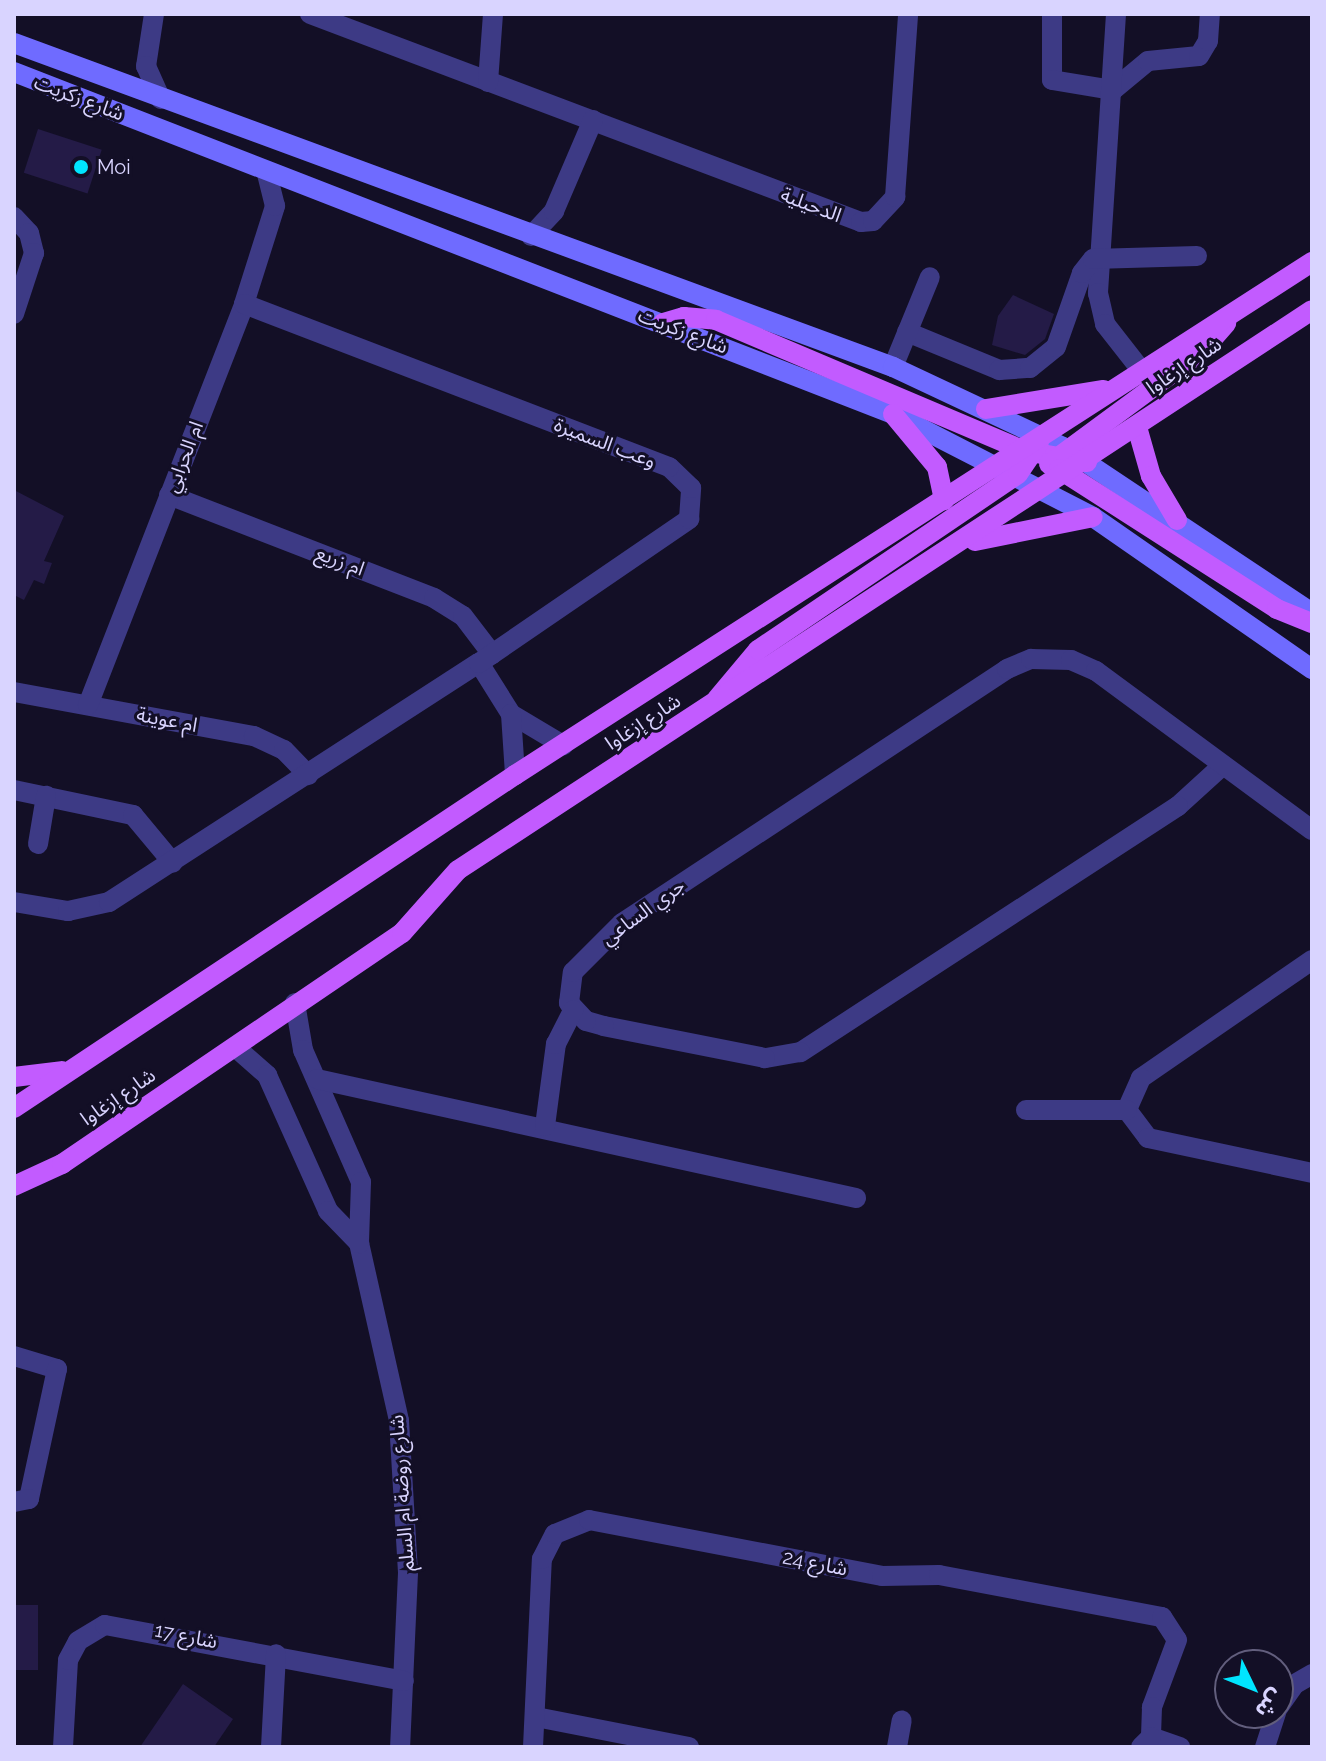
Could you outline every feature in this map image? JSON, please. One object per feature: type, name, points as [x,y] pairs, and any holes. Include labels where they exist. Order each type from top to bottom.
[{"type":"main road","name":"شارع زكريت","points":[[14,43],[122,88],[161,99],[893,367],[986,409],[1039,455],[1046,490],[1093,517],[1312,669]]},
{"type":"main road","name":"شارع زكريت","points":[[14,72],[893,414],[996,464],[1039,455],[1087,462],[1312,613]]},
{"type":"main road","name":"شارع إزغاوا","points":[[1039,455],[1111,389],[1312,262]]},
{"type":"main road","name":"شارع إزغاوا","points":[[14,1186],[62,1164],[414,924],[446,879],[1046,490],[1312,310]]},
{"type":"main road","points":[[713,705],[758,650],[1039,455],[1202,351],[1233,313]]},
{"type":"main road","points":[[663,323],[684,317],[716,320],[1039,455],[1277,609],[1312,623]]},
{"type":"main road","points":[[986,409],[1111,389]]},
{"type":"main road","points":[[893,414],[937,467],[944,500]]},
{"type":"main road","points":[[1137,427],[1151,476],[1177,520]]},
{"type":"main road","name":"شارع إزغاوا","points":[[14,1108],[515,775],[996,464]]},
{"type":"main road","points":[[963,543],[1093,517]]},
{"type":"main road","points":[[14,1077],[73,1067]]},
{"type":"street","points":[[154,14],[146,66],[161,99]]},
{"type":"street","name":"الدحيلية","points":[[310,14],[845,218],[873,221],[895,197],[908,14]]},
{"type":"street","points":[[488,82],[493,14]]},
{"type":"street","points":[[1052,14],[1052,80],[1113,90],[1148,61],[1199,56],[1208,41],[1210,14]]},
{"type":"street","points":[[1116,14],[1101,314],[1141,370]]},
{"type":"street","points":[[122,88],[146,66]]},
{"type":"street","points":[[531,236],[554,211],[593,120]]},
{"type":"street","points":[[266,171],[275,206],[306,186]]},
{"type":"street","name":"ام الحرابي","points":[[88,705],[244,304],[275,206]]},
{"type":"street","points":[[554,211],[554,244]]},
{"type":"street","points":[[14,217],[29,233],[34,253],[14,314]]},
{"type":"street","points":[[907,332],[999,370],[1030,368],[1056,347],[1082,273],[1104,254],[1197,256]]},
{"type":"street","points":[[893,367],[930,277]]},
{"type":"street","name":"وعب السميرة","points":[[14,902],[68,911],[96,907],[173,863],[683,527],[693,498],[686,479],[669,467],[244,304]]},
{"type":"street","name":"ام زريع","points":[[169,495],[434,598],[469,622],[485,659]]},
{"type":"street","name":"جري الساعي","points":[[573,1010],[567,995],[573,972],[622,923],[1019,663],[1058,658],[1084,665],[1312,830]]},
{"type":"street","points":[[485,659],[511,714],[515,775]]},
{"type":"street","name":"ام عوينة","points":[[14,692],[266,740],[308,775]]},
{"type":"street","points":[[511,714],[563,745]]},
{"type":"street","points":[[545,1126],[556,1044],[573,1010],[593,1024],[754,1056],[800,1052],[1178,806],[1223,765]]},
{"type":"street","points":[[14,790],[133,815],[173,863]]},
{"type":"street","points":[[38,844],[46,796]]},
{"type":"street","points":[[1127,1110],[1141,1078],[1312,960]]},
{"type":"street","name":"شارع روضة ام السلم","points":[[295,1003],[303,1050],[361,1182],[359,1243],[382,1329],[404,1471],[404,1681],[400,1747]]},
{"type":"street","name":"شارع روضة ام السلم","points":[[235,1047],[267,1075],[328,1211],[359,1243]]},
{"type":"street","points":[[317,1079],[545,1126],[856,1198]]},
{"type":"street","points":[[1026,1110],[1127,1110]]},
{"type":"street","points":[[1127,1110],[1148,1138],[1312,1173]]},
{"type":"street","points":[[14,1356],[57,1369],[29,1499],[14,1502]]},
{"type":"street","name":"شارع 24","points":[[533,1747],[542,1559],[555,1534],[589,1520],[882,1576],[939,1575],[1162,1617],[1177,1640],[1152,1707],[1146,1742],[1180,1747]]},
{"type":"street","name":"شارع 17","points":[[63,1747],[68,1660],[95,1628],[126,1625],[404,1681]]},
{"type":"street","points":[[271,1747],[276,1654]]},
{"type":"street","points":[[1294,1693],[1312,1674]]},
{"type":"street","points":[[536,1717],[689,1747]]},
{"type":"street","points":[[897,1747],[902,1720]]},
{"type":"building","points":[[38,129],[102,150],[88,193],[24,173]]},
{"type":"building","points":[[1013,295],[1054,314],[1045,339],[1025,355],[992,345],[998,316]]},
{"type":"building","points":[[14,490],[64,516],[44,561],[52,563],[44,584],[34,580],[24,600],[14,595]]},
{"type":"building","points":[[14,1605],[38,1605],[38,1670],[14,1670]]},
{"type":"building","points":[[183,1684],[233,1719],[214,1747],[140,1747]]},
{"type":"place","name":"Moi","points":[[81,167]]}]
